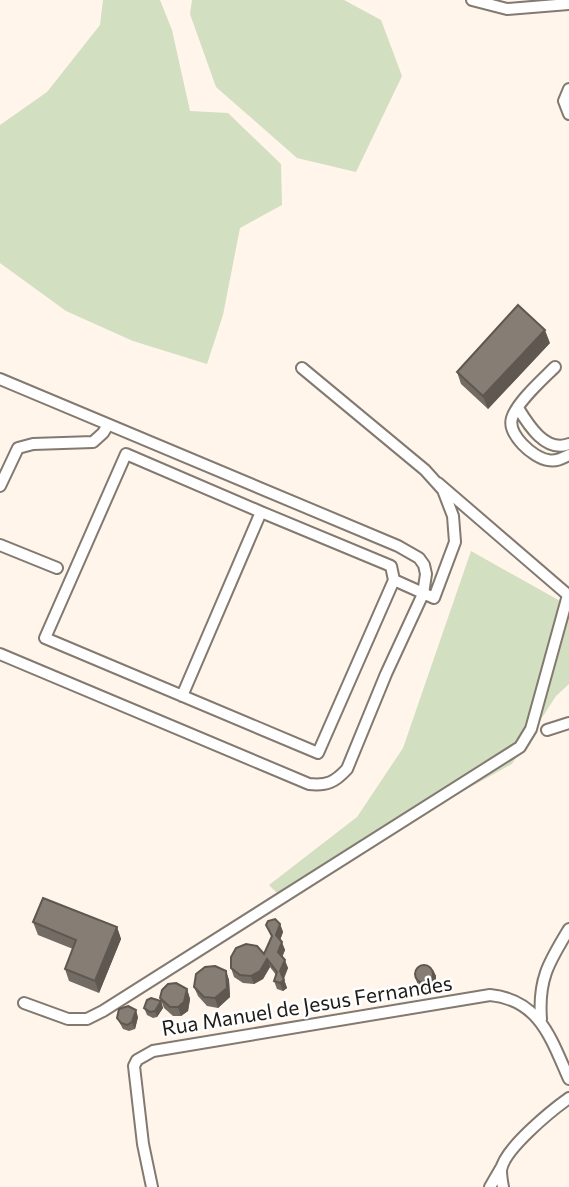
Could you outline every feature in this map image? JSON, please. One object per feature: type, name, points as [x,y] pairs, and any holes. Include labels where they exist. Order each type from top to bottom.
[{"type":"street","points":[[472,0],[507,9],[569,5]]},
{"type":"street","points":[[569,89],[564,101],[569,114]]},
{"type":"street","points":[[555,366],[518,408],[511,420],[512,432],[546,460],[556,460],[569,455]]},
{"type":"street","points":[[24,1003],[68,1019],[87,1019],[103,1011],[520,747],[531,729],[568,595],[302,368]]},
{"type":"street","points":[[0,379],[398,546],[419,558],[426,573],[424,594],[386,674],[347,769],[338,779],[320,786],[309,785],[0,653]]},
{"type":"street","points":[[518,408],[534,431],[550,445],[562,447],[569,444]]},
{"type":"street","points":[[0,486],[18,448],[33,444],[93,442],[108,425]]},
{"type":"street","points":[[126,454],[391,566],[394,580],[318,753],[45,638],[126,454]]},
{"type":"street","points":[[394,580],[434,598],[455,542],[453,516],[438,483]]},
{"type":"street","points":[[182,696],[261,512]]},
{"type":"street","points":[[0,545],[57,568]]},
{"type":"street","points":[[547,730],[569,723]]},
{"type":"street","points":[[541,1019],[540,1000],[545,971],[569,929]]},
{"type":"street","name":"Rua Manuel de Jesus Fernandes","points":[[152,1187],[143,1144],[134,1066],[137,1060],[153,1051],[490,995],[513,999],[541,1019],[569,1077]]},
{"type":"street","points":[[490,1187],[519,1142],[551,1111],[569,1098]]},
{"type":"street","points":[[501,1168],[503,1187]]},
{"type":"green space","points":[[103,0],[160,0],[172,30],[190,111],[228,113],[281,164],[282,205],[240,228],[223,315],[207,364],[133,341],[66,311],[0,263],[0,125],[47,92],[100,25]]},
{"type":"green space","points":[[192,0],[344,0],[381,20],[402,76],[356,172],[297,158],[216,87],[190,14]]},
{"type":"green space","points":[[471,551],[569,606],[569,684],[556,696],[512,764],[278,894],[269,885],[357,817],[403,748]]},
{"type":"building","points":[[518,305],[545,330],[483,396],[457,372]]},
{"type":"building","points":[[43,898],[117,927],[95,981],[65,969],[76,940],[33,922]]},
{"type":"building","points":[[275,919],[280,924],[276,935],[282,942],[278,952],[285,960],[280,971],[284,980],[280,983],[274,981],[277,972],[267,959],[260,971],[251,976],[240,975],[231,968],[231,957],[236,948],[246,944],[257,946],[264,954],[272,936],[266,925],[268,921]]},
{"type":"building","points":[[420,965],[428,965],[433,974],[431,981],[420,983],[415,978],[415,970]]},
{"type":"building","points":[[215,966],[226,971],[227,988],[215,998],[204,997],[194,987],[196,974],[205,967]]},
{"type":"building","points":[[176,983],[187,989],[184,1002],[178,1007],[170,1007],[160,998],[162,990],[168,984]]},
{"type":"building","points":[[151,998],[161,1001],[155,1011],[150,1012],[144,1008],[147,1000]]},
{"type":"building","points":[[128,1006],[136,1010],[132,1022],[127,1025],[117,1018],[119,1009]]}]
